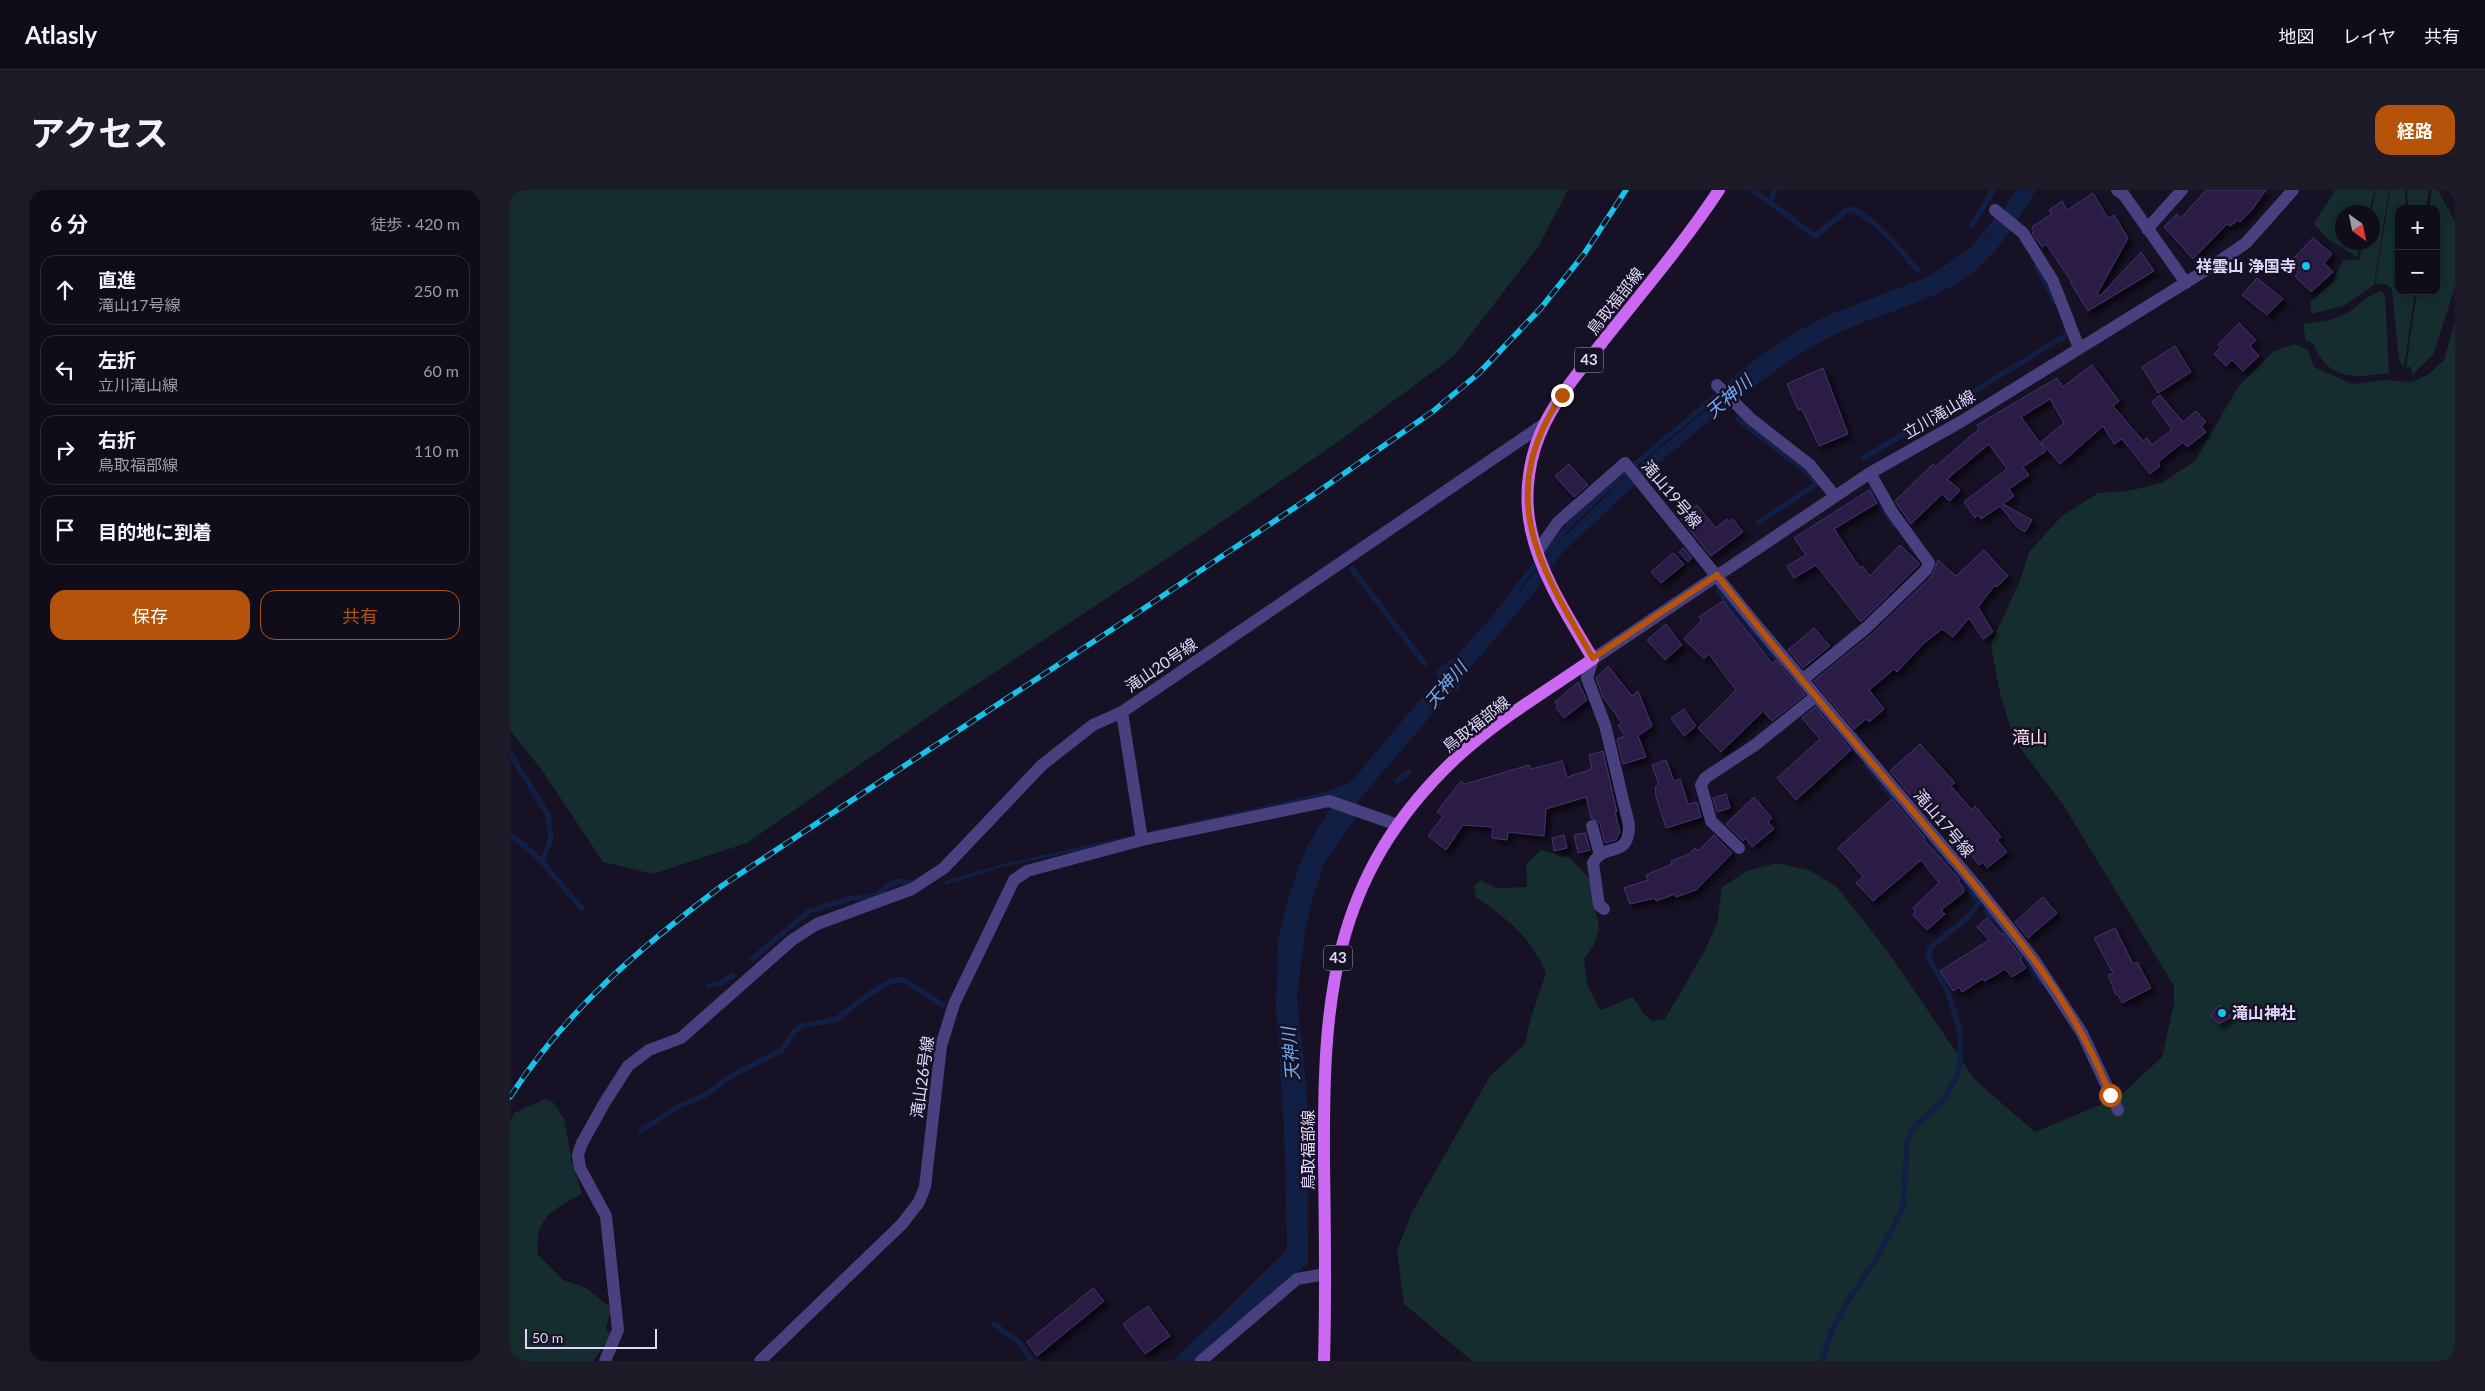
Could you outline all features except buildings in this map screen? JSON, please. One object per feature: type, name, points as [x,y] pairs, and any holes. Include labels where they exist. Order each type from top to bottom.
[{"type":"main road","name":"鳥取福部線","points":[[1324,1361],[1324,1066],[1335,972],[1341,944],[1371,869],[1398,825],[1437,777],[1476,741],[1593,658],[1550,584],[1538,554],[1528,512],[1528,478],[1532,458],[1544,424],[1567,388],[1686,237],[1719,190]]},
{"type":"street","points":[[2117,190],[2124,195],[2186,283]]},
{"type":"street","points":[[2147,229],[2182,190]]},
{"type":"street","name":"立川滝山線","points":[[1593,658],[1870,473],[1962,421],[2186,283],[2246,243],[2293,190]]},
{"type":"street","points":[[1997,212],[2024,233],[2053,281],[2079,348]]},
{"type":"street","points":[[1718,385],[1751,419],[1810,465],[1835,496]]},
{"type":"street","name":"滝山20号線","points":[[1142,840],[1122,712],[1544,424]]},
{"type":"street","name":"滝山19号線","points":[[1538,554],[1558,522],[1624,462],[1717,575]]},
{"type":"street","points":[[1802,680],[1866,628],[1926,570],[1929,563],[1892,512],[1870,473]]},
{"type":"street","name":"滝山17号線","points":[[1717,575],[1802,680],[1971,880],[2035,961],[2082,1033],[2118,1110]]},
{"type":"street","points":[[1593,658],[1588,678],[1604,725],[1630,825],[1629,838],[1624,845],[1600,855],[1594,863],[1593,870],[1599,905],[1604,909]]},
{"type":"street","points":[[1739,848],[1711,821],[1702,785],[1705,778],[1755,745],[1816,696]]},
{"type":"street","points":[[605,1361],[618,1330],[606,1216],[580,1168],[578,1155],[587,1135],[628,1066],[649,1050],[681,1038],[792,940],[817,924],[912,889],[944,868],[1042,765],[1093,725],[1122,712]]},
{"type":"street","points":[[1142,840],[1333,802],[1398,825]]},
{"type":"street","points":[[1592,826],[1600,855]]},
{"type":"street","name":"滝山26号線","points":[[760,1361],[902,1224],[919,1202],[925,1187],[941,1046],[954,1004],[1014,880],[1027,871],[1142,840]]},
{"type":"street","points":[[1201,1361],[1297,1279],[1325,1274]]},
{"type":"green space","points":[[510,190],[1568,190],[1538,247],[1454,356],[1342,439],[1198,538],[947,704],[747,843],[653,874],[603,862],[544,773],[510,730]]},
{"type":"green space","points":[[2335,190],[2375,190],[2371,205],[2335,205],[2335,243],[2328,239],[2314,224]]},
{"type":"green space","points":[[2376,190],[2389,190],[2380,247],[2380,205],[2373,205]]},
{"type":"green space","points":[[2390,190],[2405,190],[2406,205],[2395,205],[2395,276],[2393,284],[2395,278],[2395,295],[2414,295],[2404,367],[2399,361],[2392,289],[2386,284],[2375,284]]},
{"type":"green space","points":[[2407,190],[2429,190],[2427,205],[2408,205]]},
{"type":"green space","points":[[2432,190],[2438,190],[2455,222],[2455,287],[2433,355],[2412,375],[2411,367],[2406,367],[2416,295],[2440,295],[2440,205],[2430,205]]},
{"type":"green space","points":[[2346,250],[2359,250],[2357,257]]},
{"type":"green space","points":[[2361,250],[2380,250],[2374,285],[2343,306],[2311,314],[2310,302],[2333,282],[2343,260],[2359,260]]},
{"type":"green space","points":[[2382,291],[2385,295],[2389,373],[2354,376],[2334,371],[2319,355],[2313,343],[2306,341],[2303,324],[2325,321],[2340,316],[2372,295]]},
{"type":"green space","points":[[2455,321],[2455,1361],[1472,1361],[1404,1304],[1397,1251],[1412,1212],[1490,1076],[1525,1044],[1530,1021],[1546,973],[1533,948],[1525,938],[1508,921],[1476,897],[1474,886],[1481,880],[1496,888],[1527,887],[1526,864],[1541,850],[1570,858],[1589,878],[1599,928],[1594,945],[1584,959],[1587,984],[1600,1010],[1633,997],[1643,1013],[1652,1021],[1665,1019],[1703,954],[1717,924],[1722,887],[1747,871],[1777,863],[1809,870],[1837,887],[1888,952],[1975,1080],[2035,1132],[2119,1097],[2162,1057],[2174,1004],[2174,986],[2062,803],[2014,740],[1999,689],[1991,644],[2020,581],[2029,552],[2062,516],[2098,493],[2128,491],[2162,483],[2195,461],[2238,387],[2274,351],[2294,344],[2308,350],[2314,367],[2352,384],[2384,380],[2412,382],[2429,374],[2444,360]]},
{"type":"green space","points":[[545,1099],[554,1103],[564,1119],[572,1162],[582,1194],[554,1210],[548,1216],[539,1232],[538,1255],[563,1280],[585,1287],[611,1308],[606,1329],[610,1333],[609,1340],[593,1361],[510,1361],[510,1121],[514,1113]]},
{"type":"water","name":"天神川","points":[[2016,190],[2036,190],[2019,218],[1999,245],[1988,258],[1963,280],[1917,302],[1835,335],[1803,352],[1728,405],[1652,469],[1562,553],[1533,594],[1463,676],[1458,692],[1453,690],[1358,801],[1355,819],[1326,860],[1314,892],[1305,933],[1297,998],[1307,1093],[1308,1263],[1195,1361],[1173,1361],[1285,1252],[1287,1243],[1284,1127],[1276,1007],[1278,942],[1289,894],[1307,847],[1337,797],[1326,796],[1003,867],[945,885],[945,881],[1002,864],[1322,793],[1351,782],[1439,677],[1435,672],[1459,653],[1463,656],[1496,620],[1560,541],[1626,476],[1720,399],[1756,365],[1792,340],[1823,323],[1930,281],[1947,271],[1988,237]]},
{"type":"waterway","points":[[1753,190],[1815,236],[1848,209],[1857,212],[1886,234],[1918,270]]},
{"type":"waterway","points":[[1770,203],[1775,190]]},
{"type":"waterway","points":[[1972,225],[1993,190]]},
{"type":"waterway","name":"天神川","points":[[1457,659],[1496,616],[1527,575],[1571,523],[1620,477],[1751,366],[1794,336],[1833,316],[1930,279],[1972,250],[1998,219]]},
{"type":"waterway","points":[[2036,265],[2055,302]]},
{"type":"waterway","points":[[1864,458],[2068,334],[2066,329]]},
{"type":"waterway","points":[[1738,419],[1807,472],[1817,484],[1759,522]]},
{"type":"waterway","points":[[1871,489],[1894,525]]},
{"type":"waterway","points":[[1352,569],[1425,664]]},
{"type":"waterway","points":[[1718,590],[1769,654],[1771,653],[1855,752]]},
{"type":"waterway","points":[[510,753],[548,815],[551,839],[542,861]]},
{"type":"waterway","points":[[1822,1361],[1832,1330],[1846,1304],[1880,1253],[1903,1208],[1907,1143],[1911,1130],[1944,1099],[1956,1079],[1960,1061],[1960,1030],[1947,990],[1928,956],[1930,948],[1968,917],[1979,902],[1866,765]]},
{"type":"waterway","points":[[1397,781],[1409,772]]},
{"type":"waterway","points":[[510,835],[532,852],[582,908]]},
{"type":"waterway","points":[[752,959],[809,911],[852,898],[866,898],[878,894],[887,886],[900,881],[912,883]]},
{"type":"waterway","points":[[1986,911],[2042,982]]},
{"type":"waterway","points":[[709,986],[721,983],[733,975]]},
{"type":"waterway","points":[[641,1130],[681,1105],[706,1095],[727,1078],[782,1050],[795,1031],[802,1026],[837,1019],[869,994],[892,981],[904,980],[943,1005]]},
{"type":"waterway","points":[[994,1324],[1020,1343],[1032,1361]]},
{"type":"railway","points":[[510,1097],[556,1035],[607,981],[663,932],[723,885],[1140,611],[1309,498],[1432,412],[1478,374],[1541,308],[1584,254],[1626,190]]},
{"type":"place","name":"祥雲山 浄国寺","points":[[2306,266]]},
{"type":"place","name":"滝山神社","points":[[2222,1013]]},
{"type":"district","name":"滝山","points":[[2030,738]]},
{"type":"route","points":[[1562,395],[1544,424],[1532,458],[1528,478],[1528,512],[1534,543],[1550,584],[1593,658],[1717,575],[1787,662],[1977,887],[2035,961],[2082,1033],[2110,1095]]}]
